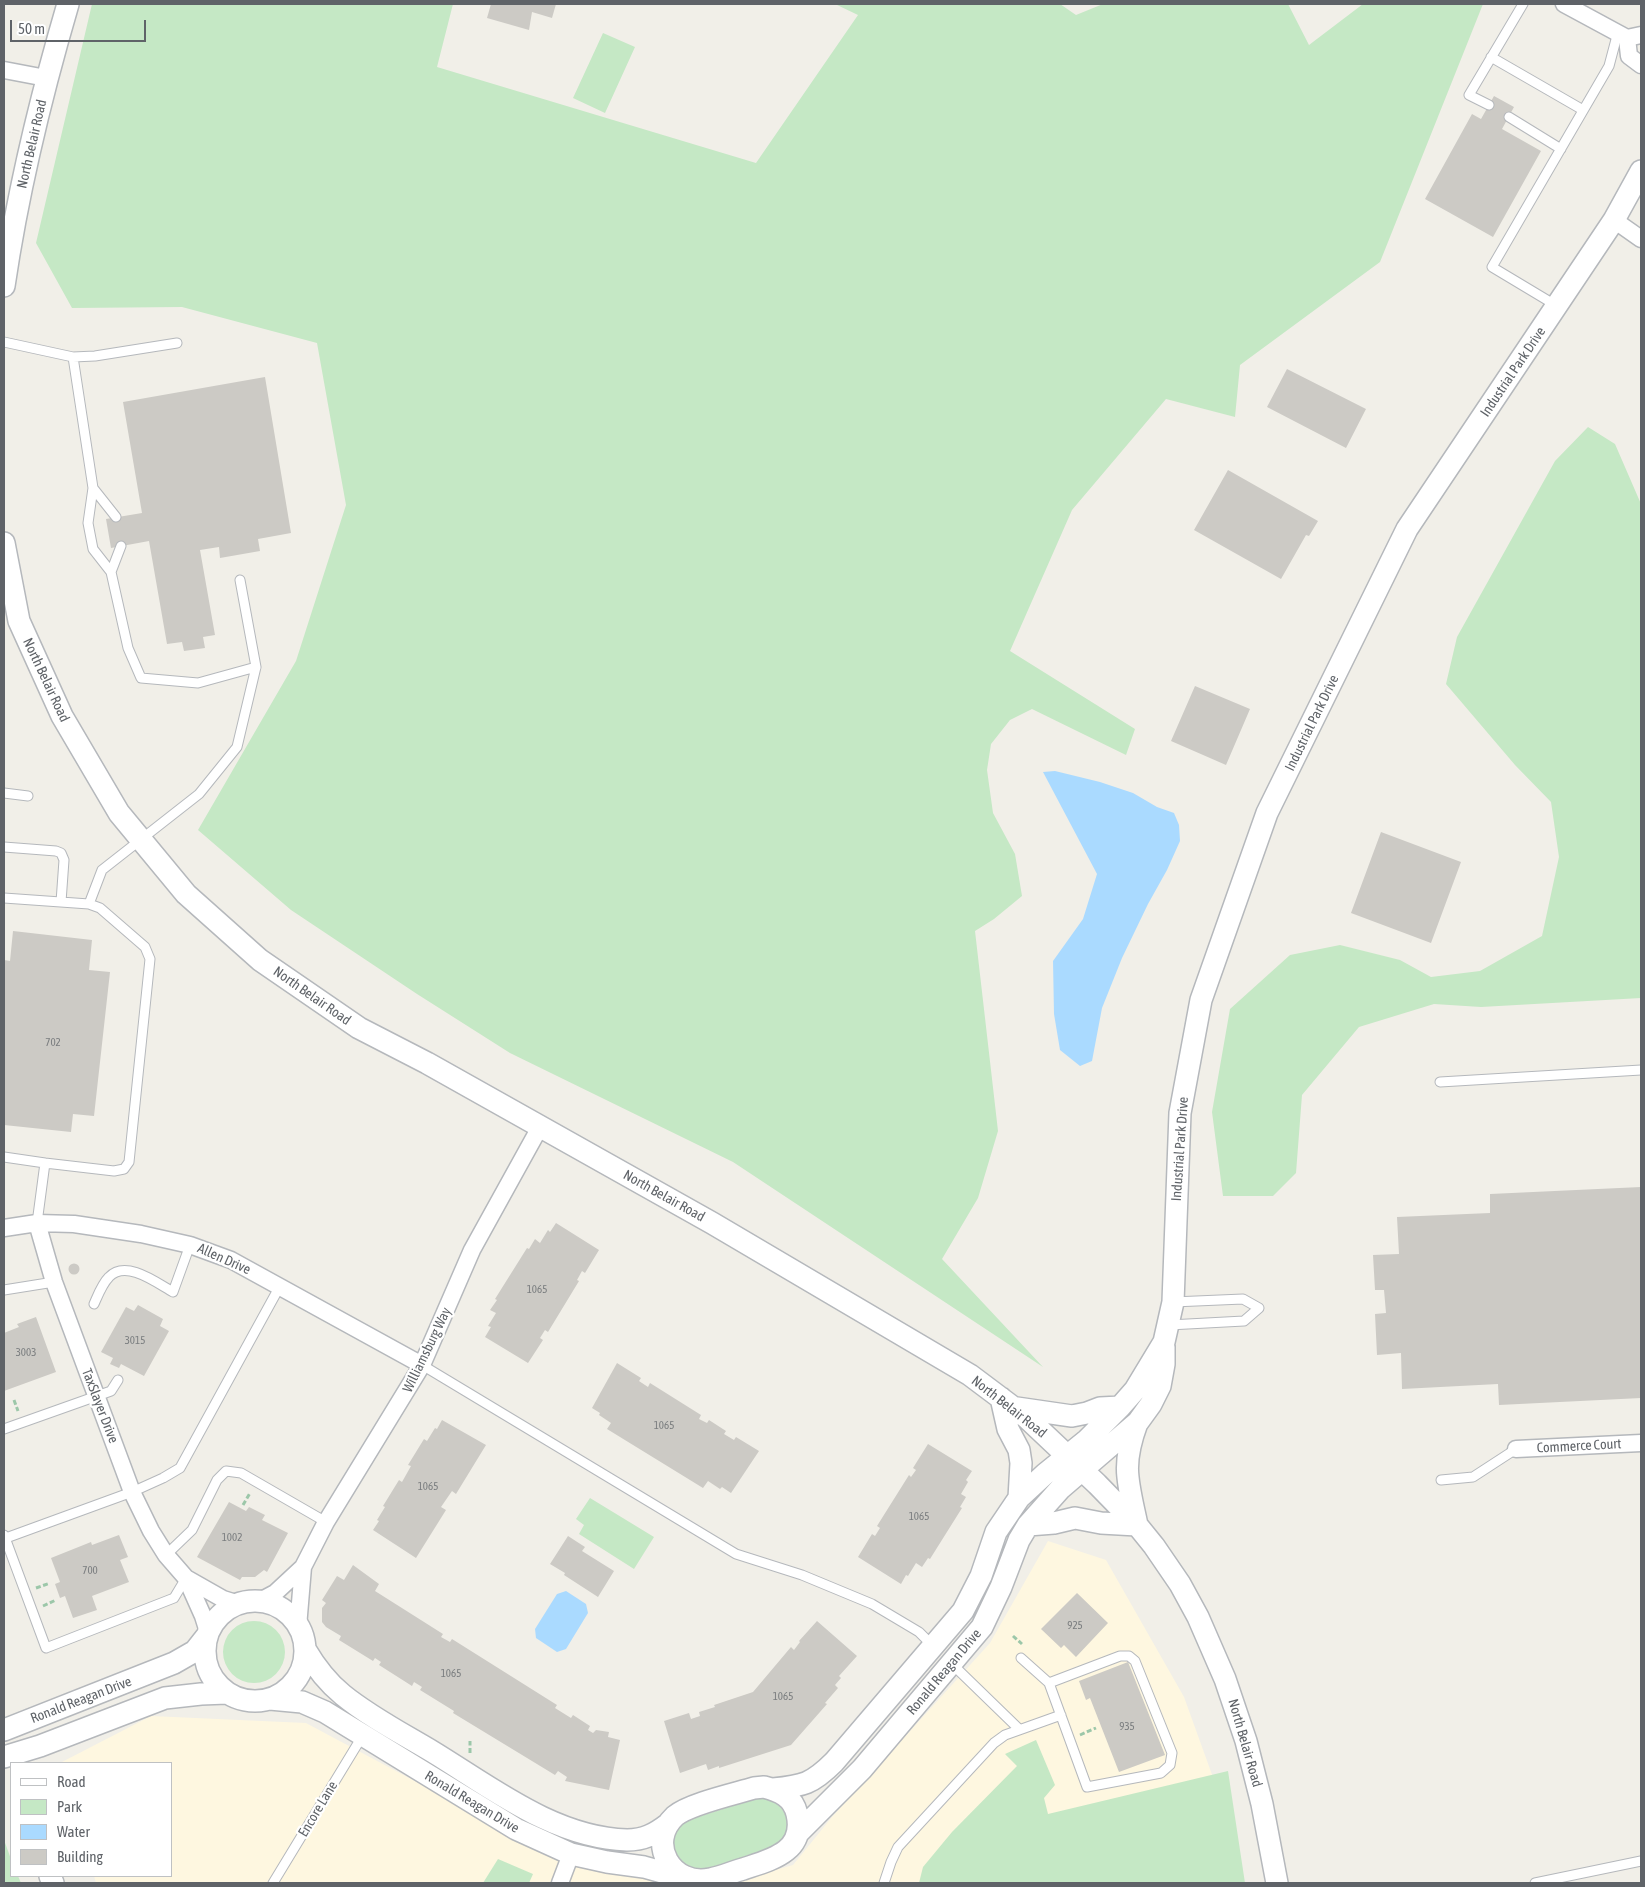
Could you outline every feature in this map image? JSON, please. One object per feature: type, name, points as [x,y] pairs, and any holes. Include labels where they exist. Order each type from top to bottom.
[{"type":"street","name":"North Belair Road","points":[[4,286],[12,231],[46,78],[68,4]]},
{"type":"street","points":[[1564,4],[1629,35],[1629,56],[1641,65]]},
{"type":"street","points":[[4,70],[46,78]]},
{"type":"street","name":"Industrial Park Drive","points":[[1083,1470],[1138,1422],[1151,1404],[1160,1386],[1166,1333],[1173,1302],[1180,1113],[1201,1000],[1267,813],[1407,529],[1614,220],[1641,171]]},
{"type":"street","points":[[1614,220],[1641,239]]},
{"type":"street","name":"North Belair Road","points":[[4,543],[11,626],[119,813],[186,894],[260,960],[359,1028],[426,1063],[712,1223],[970,1375],[1026,1416],[1137,1525],[1180,1584],[1198,1617],[1225,1679],[1246,1741],[1262,1804],[1277,1883]]},
{"type":"street","name":"Williamsburg Way","points":[[248,1603],[275,1593],[303,1567],[326,1522],[422,1365],[472,1250],[540,1127]]},
{"type":"street","name":"Allen Drive","points":[[4,1228],[37,1223],[74,1224],[141,1234],[190,1245],[231,1260],[422,1365]]},
{"type":"street","name":"TaxSlayer Drive","points":[[37,1223],[54,1282],[132,1492],[150,1531],[166,1555],[186,1578],[203,1616],[207,1635]]},
{"type":"street","name":"Industrial Park Drive","points":[[1068,1456],[1087,1440],[1135,1390],[1166,1333]]},
{"type":"street","points":[[1019,1498],[1021,1464],[1019,1450],[1008,1429],[1007,1403],[1072,1416],[1100,1408],[1120,1407]]},
{"type":"street","points":[[1028,1525],[1054,1524],[1075,1518],[1101,1523],[1137,1525],[1126,1467],[1131,1440],[1138,1422]]},
{"type":"street","name":"Commerce Court","points":[[1516,1449],[1641,1444]]},
{"type":"street","name":"Ronald Reagan Drive","points":[[4,1730],[174,1663],[195,1651],[220,1615],[248,1603],[270,1604],[281,1609],[291,1617],[298,1627],[305,1649],[317,1667],[329,1682],[358,1706],[519,1805],[551,1821],[589,1834],[626,1840],[647,1837],[655,1834],[676,1815],[686,1809],[754,1788],[773,1789],[806,1784],[825,1771],[963,1611],[981,1576],[996,1532],[1019,1498],[1068,1456]]},
{"type":"street","name":"Ronald Reagan Drive","points":[[270,1699],[302,1702],[314,1706],[516,1829],[571,1854],[607,1862],[644,1867],[687,1879],[699,1881],[712,1879],[775,1858],[785,1852],[793,1844],[798,1833],[862,1769],[982,1627],[1019,1540],[1028,1525],[1060,1489],[1083,1470]]},
{"type":"street","name":"Williamsburg Way","points":[[298,1627],[303,1567]]},
{"type":"street","name":"TaxSlayer Drive","points":[[186,1578],[223,1599],[248,1603]]},
{"type":"street","points":[[207,1635],[204,1653],[207,1668],[215,1682],[226,1693]]},
{"type":"street","points":[[934,1646],[952,1664]]},
{"type":"street","name":"Ronald Reagan Drive","points":[[6,1760],[165,1698],[226,1693],[240,1700],[255,1702],[270,1699],[282,1694],[292,1685],[304,1662],[305,1649]]},
{"type":"street","points":[[773,1789],[783,1793],[791,1801],[798,1817],[798,1833]]},
{"type":"street","points":[[668,1824],[663,1834],[664,1854],[677,1874],[687,1879]]},
{"type":"street","points":[[560,1883],[571,1854]]},
{"type":"lane","points":[[1489,105],[1469,95],[1523,4]]},
{"type":"lane","points":[[1557,306],[1492,267],[1629,35]]},
{"type":"lane","points":[[1491,57],[1583,110]]},
{"type":"lane","points":[[1509,118],[1560,149]]},
{"type":"lane","points":[[4,342],[72,357],[95,356],[177,343]]},
{"type":"lane","points":[[72,357],[93,488],[88,523],[89,532],[93,549],[111,572],[128,648],[141,678],[198,683],[256,667]]},
{"type":"lane","points":[[93,488],[116,517]]},
{"type":"lane","points":[[111,572],[121,546]]},
{"type":"lane","points":[[89,904],[102,870],[199,794],[237,747],[256,667],[240,580]]},
{"type":"lane","points":[[4,793],[28,796]]},
{"type":"lane","points":[[4,847],[56,850],[60,853],[64,860],[61,902]]},
{"type":"lane","points":[[4,898],[89,904],[100,908],[145,947],[150,958],[129,1162],[124,1169],[114,1171],[4,1157]]},
{"type":"lane","points":[[1440,1082],[1641,1070]]},
{"type":"lane","points":[[37,1223],[45,1163]]},
{"type":"lane","points":[[94,1304],[108,1278],[113,1273],[121,1270],[138,1274],[173,1292],[190,1245]]},
{"type":"lane","points":[[4,1290],[54,1282]]},
{"type":"lane","points":[[186,1578],[174,1598],[46,1648],[5,1537],[132,1492],[180,1468],[280,1286]]},
{"type":"lane","points":[[1166,1333],[1244,1321],[1259,1308],[1243,1299],[1173,1302]]},
{"type":"lane","points":[[422,1365],[736,1554],[802,1576],[872,1604],[919,1632],[934,1646]]},
{"type":"lane","points":[[4,1429],[111,1391],[118,1380]]},
{"type":"lane","points":[[1441,1480],[1473,1477],[1516,1449]]},
{"type":"lane","points":[[166,1555],[192,1530],[217,1480],[226,1471],[241,1472],[326,1522]]},
{"type":"lane","points":[[1021,1658],[1049,1683],[1088,1787],[1161,1774],[1170,1765],[1172,1753],[1135,1661],[1129,1656],[1120,1656],[1049,1683]]},
{"type":"lane","points":[[952,1664],[1018,1730]]},
{"type":"lane","points":[[884,1883],[898,1848],[909,1834],[994,1743],[1005,1735],[1061,1715]]},
{"type":"lane","name":"Encore Lane","points":[[273,1883],[363,1735]]},
{"type":"lane","points":[[1535,1883],[1641,1861]]},
{"type":"path","points":[[14,1400],[19,1415]]},
{"type":"path","points":[[243,1505],[251,1490]]},
{"type":"path","points":[[33,1589],[50,1583]]},
{"type":"path","points":[[40,1607],[56,1600]]},
{"type":"path","points":[[1013,1636],[1026,1648]]},
{"type":"path","points":[[1080,1735],[1096,1728]]},
{"type":"shaded area","points":[[1048,1541],[1106,1560],[1184,1697],[1219,1794],[1235,1883],[730,1883],[793,1865],[832,1817],[990,1643]]},
{"type":"shaded area","points":[[151,1716],[306,1723],[557,1857],[661,1883],[96,1883],[94,1877],[172,1877],[172,1762],[62,1762]]},
{"type":"green space","points":[[92,4],[453,4],[437,67],[756,163],[858,15],[835,4],[1060,4],[1076,15],[1103,4],[1288,4],[1309,45],[1363,4],[1483,4],[1380,262],[1240,365],[1235,417],[1166,399],[1072,510],[1010,651],[1135,729],[1126,755],[1032,709],[1010,720],[991,744],[987,770],[993,813],[1015,854],[1022,896],[994,919],[975,931],[998,1131],[978,1198],[942,1259],[1043,1367],[733,1162],[510,1053],[417,994],[291,910],[198,830],[296,661],[346,505],[317,343],[182,307],[72,308],[36,243]]},
{"type":"green space","points":[[603,33],[635,47],[605,113],[573,98]]},
{"type":"green space","points":[[1588,427],[1615,444],[1641,504],[1641,998],[1481,1007],[1434,1004],[1359,1027],[1302,1095],[1296,1173],[1273,1196],[1223,1196],[1212,1112],[1230,1009],[1290,955],[1340,945],[1400,960],[1431,977],[1480,971],[1542,936],[1559,857],[1551,802],[1515,765],[1446,684],[1457,637],[1555,461]]},
{"type":"green space","points":[[590,1498],[654,1537],[634,1569],[579,1534],[584,1525],[576,1519]]},
{"type":"green space","points":[[254,1621],[266,1623],[276,1630],[283,1640],[285,1652],[283,1664],[276,1674],[266,1681],[254,1683],[242,1681],[232,1674],[225,1664],[223,1652],[225,1640],[232,1630],[242,1623]]},
{"type":"green space","points":[[1036,1740],[1055,1785],[1044,1798],[1048,1814],[1228,1771],[1245,1883],[919,1883],[923,1867],[952,1832],[1017,1766],[1005,1754]]},
{"type":"green space","points":[[756,1798],[763,1798],[774,1802],[779,1805],[785,1814],[788,1827],[787,1833],[779,1848],[714,1870],[703,1872],[686,1869],[673,1851],[678,1829],[689,1820]]},
{"type":"green space","points":[[4,1840],[10,1856],[10,1877],[18,1877],[21,1883],[4,1883]]},
{"type":"green space","points":[[498,1859],[533,1874],[529,1883],[483,1883]]},
{"type":"water","points":[[1055,771],[1100,782],[1133,793],[1157,807],[1174,813],[1179,825],[1180,841],[1122,958],[1102,1008],[1092,1061],[1080,1066],[1060,1050],[1054,1014],[1053,961],[1083,919],[1097,874],[1043,772]]},
{"type":"water","points":[[566,1591],[586,1604],[588,1613],[566,1649],[557,1652],[536,1638],[535,1629],[557,1594]]},
{"type":"building","points":[[491,4],[556,4],[552,18],[532,12],[529,30],[487,18]]},
{"type":"building","points":[[1494,96],[1514,107],[1502,129],[1541,151],[1493,237],[1425,199],[1472,114],[1481,119]]},
{"type":"building","points":[[1287,369],[1366,409],[1346,448],[1267,407]]},
{"type":"building","points":[[265,377],[291,533],[258,539],[260,551],[220,558],[219,547],[200,550],[215,635],[203,637],[205,648],[184,651],[182,642],[167,644],[149,541],[111,548],[106,519],[142,513],[123,402]]},
{"type":"building","points":[[1228,470],[1318,521],[1309,536],[1306,535],[1281,579],[1194,530]]},
{"type":"building","points":[[1195,686],[1250,709],[1226,765],[1171,741]]},
{"type":"building","points":[[1381,832],[1461,862],[1431,943],[1351,913]]},
{"type":"building","points":[[13,931],[92,940],[89,970],[110,972],[94,1116],[73,1114],[71,1132],[4,1125],[4,960],[10,961]]},
{"type":"building","points":[[1641,1187],[1641,1398],[1499,1405],[1498,1384],[1402,1389],[1401,1353],[1377,1355],[1375,1314],[1386,1313],[1384,1290],[1375,1290],[1373,1255],[1399,1254],[1397,1217],[1490,1213],[1490,1194]]},
{"type":"building","points":[[556,1223],[599,1250],[585,1273],[582,1271],[577,1280],[579,1281],[548,1332],[545,1330],[540,1338],[543,1340],[528,1363],[485,1337],[491,1327],[488,1326],[496,1313],[490,1310],[527,1248],[529,1249],[535,1239],[540,1243],[548,1230],[550,1232]]},
{"type":"building","points":[[74,1263],[80,1269],[74,1275],[68,1269]]},
{"type":"building","points":[[138,1305],[163,1319],[160,1326],[169,1331],[144,1376],[121,1364],[119,1368],[110,1364],[113,1358],[101,1352],[126,1307],[134,1311]]},
{"type":"building","points":[[36,1317],[56,1372],[4,1391],[4,1333],[19,1327],[17,1324]]},
{"type":"building","points":[[617,1363],[641,1378],[639,1381],[648,1387],[650,1383],[701,1415],[699,1419],[707,1423],[709,1420],[726,1431],[724,1434],[734,1440],[736,1437],[759,1451],[731,1493],[722,1487],[720,1489],[708,1481],[703,1488],[607,1429],[611,1423],[592,1408]]},
{"type":"building","points":[[442,1420],[486,1445],[456,1494],[452,1491],[441,1507],[446,1510],[416,1558],[373,1530],[385,1507],[383,1506],[399,1480],[402,1482],[411,1466],[408,1465],[424,1439],[427,1441]]},
{"type":"building","points":[[928,1444],[972,1471],[966,1480],[968,1482],[961,1494],[966,1497],[960,1507],[962,1508],[930,1559],[928,1558],[922,1567],[916,1563],[901,1584],[858,1557],[872,1534],[875,1536],[880,1528],[877,1526],[909,1475],[911,1477],[916,1470],[913,1468]]},
{"type":"building","points":[[229,1502],[246,1511],[249,1507],[265,1515],[262,1520],[288,1533],[267,1572],[264,1570],[255,1577],[242,1577],[240,1580],[197,1557]]},
{"type":"building","points":[[119,1535],[128,1557],[120,1560],[129,1582],[92,1596],[97,1610],[73,1618],[65,1596],[60,1598],[55,1584],[60,1582],[51,1558],[91,1542],[92,1545]]},
{"type":"building","points":[[568,1536],[585,1547],[582,1551],[614,1571],[598,1597],[550,1564]]},
{"type":"building","points":[[353,1565],[379,1584],[375,1591],[443,1634],[441,1637],[450,1642],[452,1639],[557,1705],[555,1708],[571,1718],[573,1715],[590,1726],[588,1730],[593,1733],[596,1730],[609,1732],[608,1737],[620,1740],[609,1790],[565,1781],[567,1777],[558,1771],[555,1775],[453,1713],[454,1711],[420,1690],[422,1687],[414,1682],[412,1686],[379,1665],[381,1662],[375,1658],[373,1661],[339,1640],[341,1636],[326,1627],[322,1622],[322,1608],[326,1603],[322,1600],[337,1576],[344,1580]]},
{"type":"building","points":[[1077,1593],[1108,1623],[1076,1657],[1064,1645],[1061,1648],[1041,1629]]},
{"type":"building","points":[[817,1621],[857,1656],[839,1676],[841,1678],[835,1685],[838,1688],[825,1703],[827,1704],[791,1745],[719,1768],[719,1766],[708,1770],[706,1764],[680,1773],[664,1721],[689,1713],[691,1719],[700,1716],[699,1712],[715,1707],[714,1705],[753,1692],[791,1647],[794,1650],[799,1641]]},
{"type":"building","points":[[1128,1662],[1165,1755],[1119,1772],[1090,1698],[1086,1700],[1079,1681]]}]
